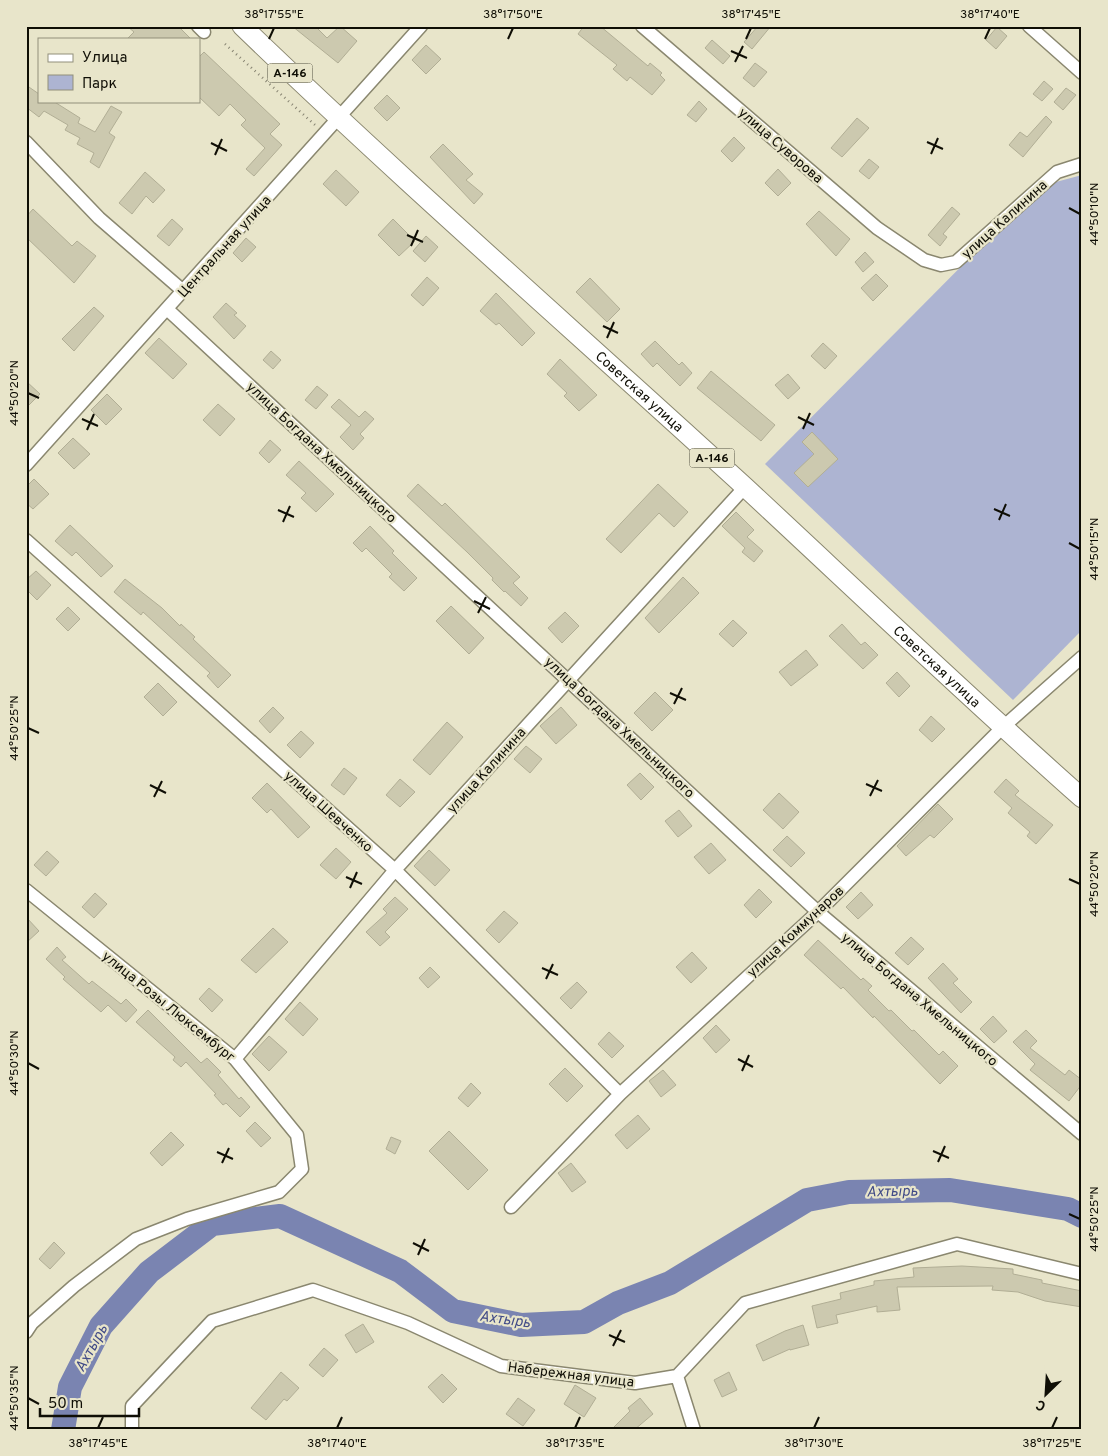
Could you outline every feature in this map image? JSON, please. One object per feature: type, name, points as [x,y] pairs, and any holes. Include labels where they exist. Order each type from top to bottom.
[{"type":"highway","name":"Советская улица","points":[[242,26],[339,119],[745,488],[1002,728],[1082,798]]},
{"type":"street","name":"Центральная улица","points":[[26,465],[421,26]]},
{"type":"street","name":"улица Суворова","points":[[642,26],[877,228],[924,260]]},
{"type":"street","points":[[1029,26],[1082,72]]},
{"type":"street","points":[[26,142],[99,218],[182,290]]},
{"type":"street","name":"улица Калинина","points":[[924,260],[941,265],[956,262],[1058,172],[1082,164]]},
{"type":"street","name":"улица Богдана Хмельницкого","points":[[167,309],[569,679],[818,912],[1082,1134]]},
{"type":"street","name":"улица Калинина","points":[[235,1059],[395,870],[745,488]]},
{"type":"street","name":"улица Шевченко","points":[[26,540],[395,870],[620,1094]]},
{"type":"street","name":"улица Коммунаров","points":[[511,1207],[620,1094],[818,912],[1002,728],[1082,657]]},
{"type":"street","name":"улица Розы Люксембург","points":[[26,890],[235,1059],[297,1135],[302,1168],[279,1192],[187,1219],[136,1239],[74,1286],[32,1323],[26,1332]]},
{"type":"street","points":[[694,1430],[677,1376],[745,1303],[957,1244],[1082,1274]]},
{"type":"street","name":"Набережная улица","points":[[132,1430],[132,1406],[212,1321],[313,1290],[408,1323],[501,1366],[635,1383],[677,1376]]},
{"type":"path","points":[[225,44],[325,134]]},
{"type":"green space","points":[[1082,175],[1082,630],[1013,700],[765,464],[1041,186]]},
{"type":"building","points":[[127,26],[178,26],[190,38],[128,38],[134,32]]},
{"type":"building","points":[[292,26],[315,26],[327,38],[340,26],[357,41],[338,63]]},
{"type":"building","points":[[584,26],[600,26],[648,66],[650,63],[662,73],[660,75],[665,80],[652,95],[630,77],[627,81],[613,69],[617,65],[578,34]]},
{"type":"building","points":[[758,26],[771,26],[752,49],[744,42]]},
{"type":"building","points":[[997,27],[1007,36],[996,49],[986,40]]},
{"type":"building","points":[[712,40],[730,56],[723,64],[705,48]]},
{"type":"building","points":[[426,45],[441,59],[426,74],[412,60]]},
{"type":"building","points":[[204,52],[280,124],[270,134],[282,145],[254,176],[246,169],[265,148],[241,125],[246,120],[230,104],[219,116],[200,98],[200,56]]},
{"type":"building","points":[[755,63],[767,72],[754,87],[743,78]]},
{"type":"building","points":[[1044,81],[1053,89],[1042,101],[1033,94]]},
{"type":"building","points":[[26,85],[38,93],[38,102],[55,102],[80,118],[78,123],[95,132],[111,106],[122,112],[109,133],[115,137],[99,168],[90,162],[94,153],[77,144],[80,138],[65,130],[68,125],[44,111],[39,117],[26,107]]},
{"type":"building","points":[[1066,88],[1076,95],[1063,110],[1054,102]]},
{"type":"building","points":[[387,95],[400,108],[387,121],[374,108]]},
{"type":"building","points":[[699,101],[707,109],[696,122],[687,115]]},
{"type":"building","points":[[1046,116],[1052,122],[1023,157],[1009,145],[1020,132],[1027,137]]},
{"type":"building","points":[[857,118],[869,128],[842,157],[831,148]]},
{"type":"building","points":[[734,137],[745,148],[732,162],[721,151]]},
{"type":"building","points":[[443,144],[473,174],[466,180],[483,194],[474,204],[430,157]]},
{"type":"building","points":[[869,159],[879,167],[869,179],[859,171]]},
{"type":"building","points":[[778,169],[791,183],[778,196],[765,183]]},
{"type":"building","points":[[336,170],[359,192],[346,206],[323,184]]},
{"type":"building","points":[[145,172],[165,190],[153,203],[146,196],[132,214],[119,203]]},
{"type":"building","points":[[952,207],[960,214],[943,234],[947,237],[940,246],[928,235]]},
{"type":"building","points":[[33,209],[72,246],[77,241],[96,256],[74,283],[26,237],[26,217]]},
{"type":"building","points":[[819,211],[850,239],[836,256],[806,224]]},
{"type":"building","points":[[172,219],[183,229],[169,246],[157,236]]},
{"type":"building","points":[[393,219],[415,241],[399,256],[378,235]]},
{"type":"building","points":[[426,236],[438,247],[425,262],[413,251]]},
{"type":"building","points":[[246,238],[256,247],[242,262],[233,253]]},
{"type":"building","points":[[865,252],[874,262],[863,272],[855,262]]},
{"type":"building","points":[[876,274],[888,286],[873,301],[861,288]]},
{"type":"building","points":[[427,277],[439,288],[423,306],[411,295]]},
{"type":"building","points":[[590,278],[620,309],[607,322],[576,292]]},
{"type":"building","points":[[496,293],[535,333],[522,346],[499,323],[496,325],[480,311]]},
{"type":"building","points":[[226,303],[237,313],[234,315],[246,326],[234,339],[213,317]]},
{"type":"building","points":[[94,307],[104,316],[74,351],[62,339]]},
{"type":"building","points":[[159,338],[187,364],[173,379],[145,353]]},
{"type":"building","points":[[655,341],[679,365],[682,362],[692,373],[680,386],[657,363],[653,367],[641,354]]},
{"type":"building","points":[[823,343],[837,356],[825,369],[811,356]]},
{"type":"building","points":[[271,351],[281,360],[273,369],[263,360]]},
{"type":"building","points":[[560,359],[597,395],[579,411],[564,396],[567,393],[547,374]]},
{"type":"building","points":[[711,371],[775,425],[761,441],[697,388]]},
{"type":"building","points":[[788,374],[800,388],[788,399],[775,385]]},
{"type":"building","points":[[26,381],[40,394],[26,408]]},
{"type":"building","points":[[317,386],[328,395],[316,409],[305,400]]},
{"type":"building","points":[[107,394],[122,409],[106,425],[91,410]]},
{"type":"building","points":[[339,399],[359,417],[365,411],[374,419],[360,434],[364,438],[353,450],[340,437],[351,425],[331,407]]},
{"type":"building","points":[[218,404],[235,419],[220,436],[203,420]]},
{"type":"building","points":[[812,432],[838,459],[808,487],[794,473],[814,454],[802,442]]},
{"type":"building","points":[[73,438],[90,454],[74,469],[58,453]]},
{"type":"building","points":[[270,440],[281,450],[269,463],[259,453]]},
{"type":"building","points":[[299,461],[334,494],[316,512],[301,498],[306,493],[286,475]]},
{"type":"building","points":[[34,479],[49,494],[33,509],[26,503],[26,487]]},
{"type":"building","points":[[418,484],[442,506],[445,503],[520,577],[513,583],[528,598],[521,606],[504,592],[467,552],[407,496]]},
{"type":"building","points":[[658,484],[688,512],[674,527],[659,513],[621,553],[606,539]]},
{"type":"building","points":[[736,512],[754,530],[747,537],[763,551],[754,562],[742,552],[745,548],[722,526]]},
{"type":"building","points":[[70,525],[113,566],[101,577],[76,552],[72,556],[55,541]]},
{"type":"building","points":[[370,526],[394,551],[392,553],[417,578],[404,591],[389,577],[392,574],[366,548],[362,552],[353,543]]},
{"type":"building","points":[[36,571],[51,585],[37,600],[26,589],[26,580]]},
{"type":"building","points":[[683,577],[699,593],[659,633],[645,618]]},
{"type":"building","points":[[125,579],[162,608],[180,626],[181,624],[195,637],[193,639],[231,675],[218,688],[207,676],[210,673],[143,612],[141,615],[114,592]]},
{"type":"building","points":[[451,606],[484,638],[469,654],[436,621]]},
{"type":"building","points":[[68,607],[80,619],[68,631],[56,619]]},
{"type":"building","points":[[565,612],[579,626],[562,643],[548,628]]},
{"type":"building","points":[[733,620],[747,633],[733,647],[719,634]]},
{"type":"building","points":[[842,624],[861,645],[865,642],[878,655],[863,669],[829,636]]},
{"type":"building","points":[[806,650],[818,665],[791,686],[779,672]]},
{"type":"building","points":[[897,672],[910,686],[899,697],[886,683]]},
{"type":"building","points":[[158,683],[177,702],[163,716],[144,697]]},
{"type":"building","points":[[655,692],[673,710],[652,731],[634,713]]},
{"type":"building","points":[[273,707],[284,718],[270,733],[259,721]]},
{"type":"building","points":[[561,707],[577,725],[556,744],[540,726]]},
{"type":"building","points":[[931,716],[945,729],[932,742],[919,730]]},
{"type":"building","points":[[447,722],[463,737],[430,775],[413,760]]},
{"type":"building","points":[[301,731],[314,743],[300,758],[287,745]]},
{"type":"building","points":[[526,746],[542,759],[530,773],[514,759]]},
{"type":"building","points":[[344,768],[357,778],[344,795],[331,785]]},
{"type":"building","points":[[640,773],[654,787],[641,800],[627,785]]},
{"type":"building","points":[[400,779],[415,792],[400,807],[386,795]]},
{"type":"building","points":[[1006,779],[1019,791],[1015,795],[1053,825],[1036,844],[1027,836],[1030,832],[1008,813],[1012,808],[994,792]]},
{"type":"building","points":[[267,783],[310,827],[298,838],[271,809],[267,813],[252,798]]},
{"type":"building","points":[[779,793],[799,812],[783,829],[763,810]]},
{"type":"building","points":[[938,804],[953,819],[934,838],[930,835],[906,856],[897,846]]},
{"type":"building","points":[[679,810],[692,826],[678,837],[665,821]]},
{"type":"building","points":[[787,836],[805,853],[791,867],[773,850]]},
{"type":"building","points":[[711,843],[726,860],[709,874],[694,857]]},
{"type":"building","points":[[336,848],[351,862],[336,879],[320,865]]},
{"type":"building","points":[[429,850],[450,870],[435,886],[414,866]]},
{"type":"building","points":[[47,851],[59,862],[46,876],[34,865]]},
{"type":"building","points":[[759,889],[772,902],[756,918],[744,905]]},
{"type":"building","points":[[861,892],[873,905],[858,919],[846,907]]},
{"type":"building","points":[[95,893],[107,904],[94,918],[82,907]]},
{"type":"building","points":[[395,897],[408,909],[385,932],[390,937],[380,946],[366,932],[387,913],[383,909]]},
{"type":"building","points":[[504,911],[518,923],[499,943],[486,930]]},
{"type":"building","points":[[26,917],[39,931],[26,943]]},
{"type":"building","points":[[273,928],[288,942],[256,973],[241,960]]},
{"type":"building","points":[[911,937],[924,949],[908,965],[895,953]]},
{"type":"building","points":[[818,940],[861,980],[863,978],[872,986],[868,990],[889,1011],[891,1010],[912,1031],[914,1030],[939,1055],[943,1051],[958,1066],[940,1084],[874,1016],[873,1018],[843,987],[841,989],[804,955]]},
{"type":"building","points":[[57,947],[66,957],[62,960],[89,984],[92,981],[121,1004],[126,999],[137,1010],[126,1022],[108,1005],[101,1012],[63,979],[65,977],[46,959]]},
{"type":"building","points":[[692,952],[707,968],[691,983],[676,967]]},
{"type":"building","points":[[943,963],[958,979],[953,983],[972,1002],[961,1013],[928,978]]},
{"type":"building","points":[[430,967],[440,977],[428,988],[419,978]]},
{"type":"building","points":[[577,982],[587,992],[571,1009],[560,998]]},
{"type":"building","points":[[209,988],[223,1000],[212,1012],[199,999]]},
{"type":"building","points":[[300,1002],[318,1019],[303,1036],[285,1019]]},
{"type":"building","points":[[148,1010],[201,1063],[207,1058],[221,1072],[218,1075],[239,1099],[241,1097],[250,1107],[240,1117],[226,1103],[223,1105],[214,1095],[216,1094],[186,1062],[181,1067],[173,1060],[175,1057],[136,1022]]},
{"type":"building","points":[[993,1016],[1007,1031],[994,1043],[980,1029]]},
{"type":"building","points":[[716,1025],[730,1040],[716,1053],[703,1038]]},
{"type":"building","points":[[1026,1030],[1037,1041],[1030,1048],[1065,1075],[1069,1070],[1082,1080],[1082,1084],[1069,1101],[1030,1070],[1035,1064],[1013,1042]]},
{"type":"building","points":[[609,1032],[624,1046],[612,1058],[598,1044]]},
{"type":"building","points":[[269,1036],[287,1052],[269,1071],[252,1054]]},
{"type":"building","points":[[565,1068],[583,1086],[567,1102],[549,1084]]},
{"type":"building","points":[[663,1070],[676,1085],[661,1097],[649,1081]]},
{"type":"building","points":[[471,1083],[481,1093],[468,1107],[458,1098]]},
{"type":"building","points":[[638,1115],[650,1129],[627,1149],[615,1135]]},
{"type":"building","points":[[255,1122],[271,1138],[261,1147],[246,1131]]},
{"type":"building","points":[[449,1131],[488,1170],[468,1190],[429,1151]]},
{"type":"building","points":[[171,1132],[184,1145],[162,1166],[150,1153]]},
{"type":"building","points":[[391,1137],[401,1141],[395,1154],[386,1149]]},
{"type":"building","points":[[571,1163],[586,1182],[572,1192],[558,1173]]},
{"type":"building","points":[[54,1242],[65,1253],[50,1269],[39,1259]]},
{"type":"building","points":[[962,1266],[1013,1269],[1013,1274],[1042,1280],[1042,1283],[1082,1291],[1082,1307],[1045,1301],[1018,1292],[992,1290],[993,1286],[897,1287],[900,1310],[877,1312],[877,1306],[836,1315],[838,1323],[817,1328],[812,1306],[841,1299],[840,1293],[874,1285],[874,1281],[914,1277],[913,1268]]},
{"type":"building","points":[[363,1324],[374,1342],[356,1353],[345,1335]]},
{"type":"building","points":[[803,1325],[809,1345],[790,1349],[763,1361],[756,1345],[785,1331]]},
{"type":"building","points":[[324,1348],[338,1360],[323,1377],[309,1365]]},
{"type":"building","points":[[281,1372],[299,1388],[287,1401],[284,1399],[266,1420],[251,1408]]},
{"type":"building","points":[[729,1372],[737,1390],[722,1397],[714,1380]]},
{"type":"building","points":[[442,1374],[457,1389],[443,1403],[428,1387]]},
{"type":"building","points":[[575,1385],[596,1398],[584,1417],[564,1404]]},
{"type":"building","points":[[518,1398],[535,1410],[523,1426],[506,1414]]},
{"type":"building","points":[[640,1398],[653,1414],[634,1430],[611,1430],[630,1411],[628,1408]]},
{"type":"waterway","name":"Ахтырь","points":[[63,1430],[70,1387],[101,1326],[149,1272],[212,1224],[280,1216],[400,1271],[453,1311],[521,1325],[584,1322],[618,1303],[670,1283],[807,1200],[849,1192],[950,1190],[1068,1209],[1082,1216]]}]
